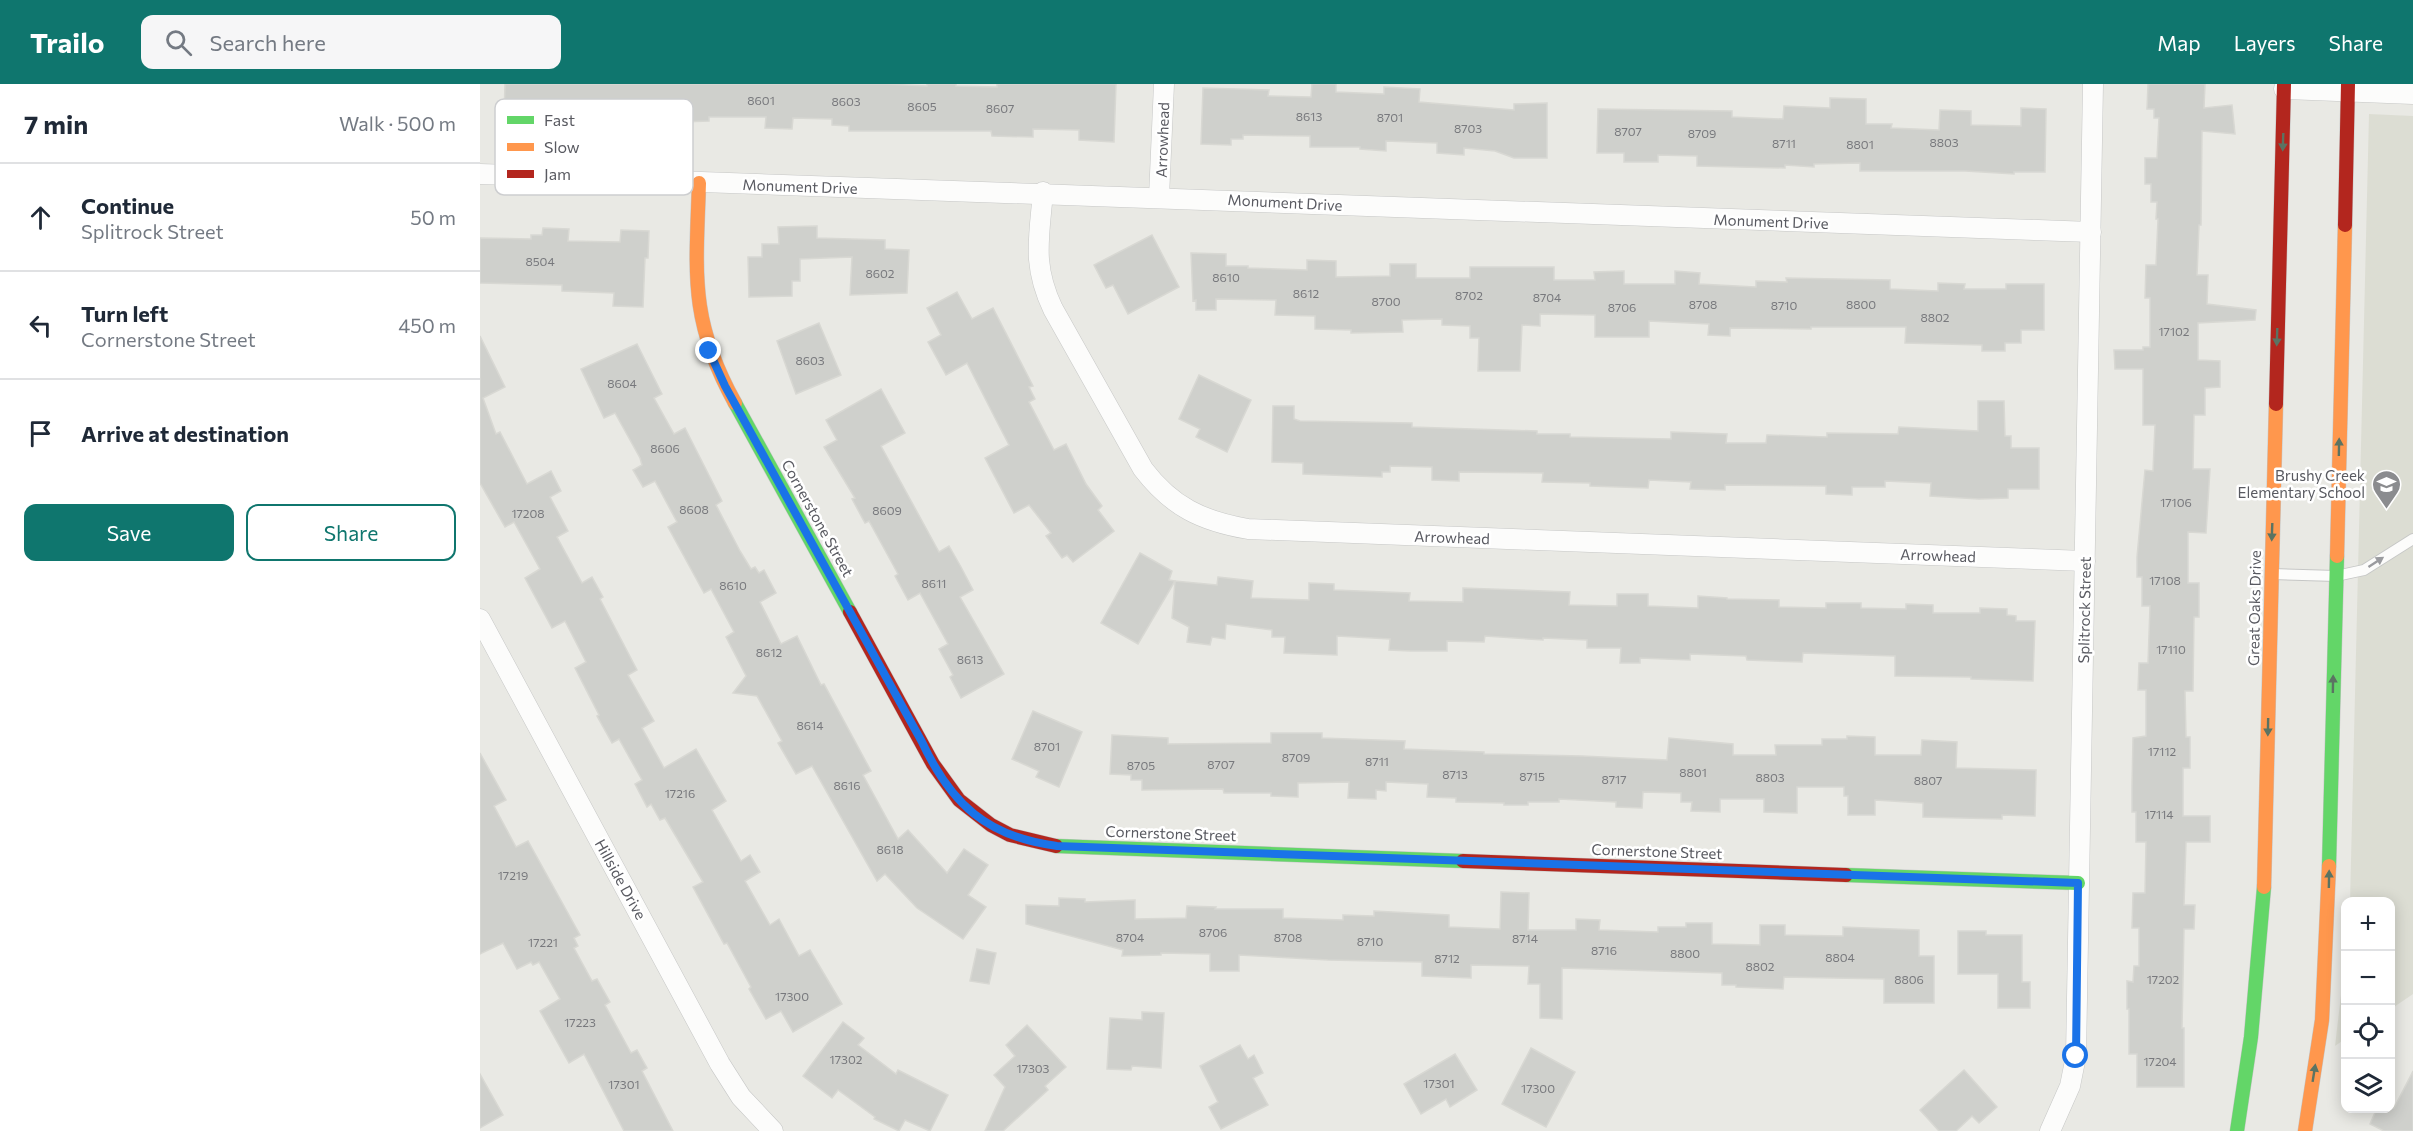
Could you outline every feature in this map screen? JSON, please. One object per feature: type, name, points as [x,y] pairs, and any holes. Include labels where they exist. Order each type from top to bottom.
[{"type":"street","name":"Arrowhead","points":[[1159,197],[1164,84]]},
{"type":"street","name":"Splitrock Street","points":[[2049,1131],[2070,1086],[2076,1056],[2093,84]]},
{"type":"street","points":[[2284,86],[2348,88],[2413,94]]},
{"type":"street","name":"Great Oaks Drive","points":[[2237,1131],[2243,1101],[2265,878],[2284,86]]},
{"type":"street","points":[[2305,1131],[2322,1020],[2327,931],[2348,88]]},
{"type":"street","name":"Monument Drive","points":[[480,174],[495,175]]},
{"type":"street","name":"Monument Drive","points":[[693,183],[1043,192],[1501,212],[2091,232]]},
{"type":"street","name":"Cornerstone Street","points":[[699,183],[696,274],[700,315],[709,351],[725,386],[922,742],[935,771],[956,798],[994,828],[1009,835],[1057,846],[2078,883]]},
{"type":"street","name":"Arrowhead","points":[[1043,192],[1037,259],[1043,288],[1053,309],[1152,482],[1176,503],[1217,524],[1248,529],[2085,561]]},
{"type":"street","name":"Hillside Drive","points":[[480,619],[720,1064],[741,1097],[773,1131]]},
{"type":"lane","points":[[2271,574],[2336,576],[2364,570],[2413,538]]},
{"type":"shaded area","name":"Brushy Creek Elementary School","points":[[2369,114],[2413,116],[2413,994],[2395,1006],[2395,897],[2350,897]]},
{"type":"shaded area","points":[[2341,995],[2341,1042],[2335,1046]]},
{"type":"building","points":[[505,84],[886,84],[927,86],[927,84],[956,84],[956,86],[997,87],[997,84],[1116,84],[1114,142],[1079,140],[1079,130],[1033,129],[1033,137],[992,136],[991,131],[849,131],[849,126],[832,125],[832,119],[793,118],[792,129],[765,128],[766,117],[709,117],[709,121],[693,122],[693,99],[505,99]]},
{"type":"building","points":[[1312,84],[1336,84],[1336,92],[1384,94],[1384,87],[1420,89],[1419,102],[1514,110],[1514,104],[1547,103],[1547,158],[1514,158],[1495,151],[1464,148],[1464,155],[1437,153],[1437,143],[1386,141],[1386,151],[1360,149],[1360,147],[1310,147],[1310,136],[1243,135],[1243,139],[1231,139],[1231,145],[1201,144],[1203,88],[1269,90],[1268,96],[1311,97]]},
{"type":"building","points":[[2148,84],[2205,84],[2204,108],[2232,105],[2235,134],[2202,131],[2201,225],[2199,225],[2197,275],[2208,275],[2207,304],[2256,310],[2255,320],[2198,323],[2198,360],[2220,361],[2220,387],[2205,388],[2205,415],[2194,415],[2193,469],[2210,469],[2206,533],[2188,532],[2188,583],[2199,583],[2199,617],[2194,617],[2193,691],[2185,691],[2186,737],[2190,737],[2190,768],[2183,768],[2183,816],[2210,816],[2210,842],[2186,842],[2184,905],[2195,905],[2194,929],[2184,929],[2182,1028],[2184,1028],[2184,1087],[2137,1087],[2137,1054],[2129,1054],[2129,1009],[2127,1009],[2127,981],[2133,982],[2134,966],[2139,966],[2139,928],[2132,928],[2133,893],[2145,893],[2146,842],[2136,842],[2136,812],[2132,812],[2133,738],[2146,736],[2146,690],[2138,690],[2139,663],[2148,663],[2150,606],[2142,606],[2142,577],[2137,577],[2137,557],[2145,470],[2153,471],[2155,425],[2143,425],[2143,369],[2115,369],[2114,350],[2143,350],[2143,347],[2150,347],[2150,298],[2145,298],[2146,265],[2156,265],[2158,219],[2156,219],[2157,202],[2151,202],[2151,184],[2145,184],[2145,158],[2157,158],[2159,118],[2154,118],[2154,109],[2147,109]]},
{"type":"building","points":[[1830,98],[1866,99],[1866,124],[1892,124],[1891,128],[1939,130],[1940,110],[1971,111],[1971,125],[2021,126],[2021,108],[2046,109],[2045,172],[2014,172],[2014,174],[1965,171],[1860,171],[1860,163],[1814,164],[1814,167],[1785,165],[1785,168],[1697,166],[1697,156],[1658,155],[1658,162],[1624,162],[1624,153],[1597,153],[1598,109],[1732,111],[1732,117],[1783,119],[1784,106],[1830,108]]},
{"type":"building","points":[[817,226],[817,238],[885,240],[885,249],[909,250],[907,293],[850,295],[852,257],[800,259],[800,281],[792,281],[792,296],[749,297],[748,257],[762,257],[762,244],[779,244],[778,227]]},
{"type":"building","points":[[543,228],[569,229],[568,241],[620,242],[621,230],[649,231],[648,258],[645,258],[643,307],[613,306],[614,293],[562,291],[562,285],[480,283],[480,238],[531,239],[531,235],[542,235]]},
{"type":"building","points":[[1152,235],[1179,287],[1128,314],[1113,285],[1106,288],[1094,265]]},
{"type":"building","points":[[1191,253],[1226,254],[1226,266],[1248,266],[1248,268],[1307,270],[1307,260],[1336,261],[1336,277],[1390,276],[1390,264],[1416,264],[1416,278],[1470,278],[1470,267],[1554,267],[1554,280],[1595,280],[1594,272],[1624,271],[1624,284],[1675,284],[1675,271],[1700,273],[1699,284],[1756,287],[1756,281],[1787,282],[1786,278],[1890,280],[1890,289],[1938,291],[1938,283],[1965,284],[1964,289],[2006,289],[2006,284],[2044,284],[2044,330],[2021,330],[2021,343],[2005,343],[2005,351],[1982,351],[1982,345],[1905,343],[1906,327],[1730,328],[1730,336],[1708,335],[1709,324],[1649,321],[1649,337],[1595,337],[1595,315],[1540,314],[1540,326],[1522,325],[1520,371],[1478,371],[1479,338],[1470,338],[1470,326],[1442,325],[1442,319],[1402,320],[1403,332],[1351,333],[1351,330],[1315,329],[1315,316],[1275,315],[1276,300],[1216,299],[1216,310],[1196,310],[1196,300],[1193,301]]},
{"type":"building","points":[[957,292],[972,319],[993,308],[1033,386],[1029,387],[1035,399],[1029,402],[1054,450],[1066,444],[1086,484],[1102,506],[1098,510],[1114,531],[1073,562],[1067,555],[1062,558],[1046,536],[1051,533],[1029,505],[1014,513],[985,458],[1009,445],[967,363],[946,375],[928,342],[941,335],[927,308]]},
{"type":"building","points":[[819,323],[841,375],[796,394],[777,341]]},
{"type":"building","points":[[480,336],[505,387],[483,398],[496,434],[500,432],[527,484],[551,471],[561,491],[550,497],[568,531],[557,537],[582,583],[592,577],[603,597],[600,599],[637,670],[628,675],[654,721],[642,728],[664,768],[696,749],[726,801],[712,810],[741,861],[750,855],[760,872],[745,881],[770,925],[779,919],[799,956],[810,950],[842,1004],[793,1032],[781,1011],[766,1019],[727,943],[724,944],[693,887],[703,882],[665,818],[660,820],[651,804],[647,807],[635,784],[642,780],[619,739],[612,743],[597,716],[599,715],[575,668],[586,662],[565,621],[552,628],[525,578],[540,569],[514,522],[505,527],[480,483]]},
{"type":"building","points":[[637,344],[662,394],[654,398],[674,434],[685,428],[722,501],[716,505],[740,551],[751,569],[755,567],[759,573],[764,570],[776,593],[760,602],[781,644],[797,636],[821,685],[824,684],[871,771],[863,775],[898,839],[908,830],[947,873],[964,849],[988,865],[968,895],[986,907],[963,939],[917,908],[885,874],[877,881],[812,766],[796,774],[778,743],[782,741],[757,696],[733,693],[746,676],[726,637],[734,632],[711,589],[704,593],[668,527],[677,522],[655,481],[643,487],[633,470],[642,465],[640,458],[615,413],[604,418],[581,369]]},
{"type":"building","points":[[1199,375],[1251,400],[1227,452],[1196,437],[1200,429],[1179,419]]},
{"type":"building","points":[[881,389],[905,433],[881,446],[939,552],[949,546],[961,567],[973,590],[960,597],[1004,674],[961,698],[950,677],[953,675],[939,649],[948,644],[920,593],[908,600],[895,576],[898,574],[869,521],[865,523],[852,499],[855,498],[824,447],[837,440],[826,420]]},
{"type":"building","points":[[1978,401],[2004,401],[2005,436],[2011,436],[2011,448],[2039,448],[2039,489],[2008,489],[2008,498],[1979,499],[1930,496],[1931,483],[1885,481],[1885,487],[1852,487],[1852,495],[1826,494],[1826,486],[1725,485],[1725,490],[1690,489],[1691,482],[1649,480],[1648,488],[1590,486],[1590,483],[1542,482],[1543,473],[1459,472],[1459,481],[1432,480],[1432,467],[1390,466],[1390,472],[1382,472],[1382,477],[1303,474],[1303,463],[1272,462],[1273,406],[1294,406],[1294,419],[1300,421],[1412,423],[1412,427],[1537,431],[1537,434],[1570,434],[1570,437],[1671,439],[1671,432],[1727,434],[1726,443],[1766,443],[1767,435],[1827,437],[1827,433],[1898,434],[1899,427],[1978,431]]},
{"type":"building","points":[[1140,553],[1172,571],[1169,580],[1175,581],[1138,644],[1101,623]]},
{"type":"building","points":[[1218,577],[1253,581],[1251,598],[1309,600],[1309,583],[1334,584],[1334,590],[1410,593],[1409,601],[1463,602],[1463,588],[1570,592],[1569,605],[1617,606],[1617,594],[1648,594],[1648,606],[1698,608],[1698,596],[1779,600],[1779,607],[1826,608],[1826,603],[1861,603],[1861,608],[1906,609],[1906,604],[1933,605],[1933,613],[1980,613],[1980,608],[2007,609],[2007,615],[2016,616],[2016,621],[2035,621],[2033,681],[1895,676],[1895,656],[1803,653],[1802,662],[1747,660],[1746,656],[1690,654],[1690,660],[1640,658],[1640,663],[1620,663],[1621,648],[1587,648],[1587,640],[1485,636],[1484,642],[1447,641],[1447,651],[1411,651],[1389,650],[1390,639],[1337,636],[1337,655],[1284,653],[1285,637],[1272,637],[1272,630],[1226,624],[1225,639],[1212,637],[1210,645],[1187,642],[1189,627],[1172,618],[1175,581],[1217,585]]},
{"type":"building","points":[[1033,711],[1082,732],[1059,787],[1036,777],[1039,771],[1012,759]]},
{"type":"building","points":[[1271,733],[1322,733],[1322,738],[1405,741],[1404,749],[1667,760],[1669,738],[1733,744],[1733,755],[1776,755],[1775,745],[1822,745],[1822,739],[1847,739],[1847,736],[1875,737],[1875,755],[1921,755],[1922,740],[1957,742],[1956,768],[2036,770],[2035,816],[2002,815],[2002,819],[1923,817],[1923,803],[1875,800],[1875,815],[1848,815],[1848,796],[1844,796],[1844,787],[1797,787],[1797,813],[1764,812],[1764,799],[1720,799],[1720,812],[1691,811],[1692,802],[1681,802],[1681,793],[1643,792],[1642,808],[1616,807],[1616,802],[1559,799],[1559,802],[1504,805],[1504,803],[1456,802],[1456,798],[1427,797],[1428,784],[1386,782],[1386,791],[1376,790],[1376,799],[1348,798],[1349,782],[1298,783],[1298,797],[1271,796],[1271,793],[1224,793],[1223,789],[1142,790],[1142,780],[1131,780],[1131,775],[1110,774],[1112,735],[1168,738],[1168,744],[1271,743]]},
{"type":"building","points":[[480,753],[506,800],[494,806],[516,847],[528,841],[580,935],[574,938],[578,946],[574,948],[592,981],[597,979],[610,1002],[605,1005],[631,1053],[637,1050],[647,1068],[642,1071],[673,1131],[624,1131],[584,1054],[569,1063],[540,1011],[560,999],[539,962],[533,965],[531,962],[517,969],[503,943],[480,954]]},
{"type":"building","points":[[1501,892],[1529,893],[1528,930],[1576,930],[1576,919],[1600,920],[1599,930],[1658,932],[1658,927],[1686,927],[1686,923],[1712,923],[1712,944],[1760,945],[1760,925],[1785,925],[1785,935],[1843,936],[1843,927],[1919,930],[1919,956],[1934,956],[1934,1003],[1884,1003],[1884,979],[1784,977],[1783,989],[1722,985],[1722,973],[1562,968],[1562,1019],[1540,1018],[1540,984],[1528,984],[1529,966],[1471,965],[1471,978],[1422,976],[1422,962],[1239,955],[1239,971],[1210,971],[1210,954],[1161,953],[1161,955],[1122,956],[1123,950],[1026,924],[1026,905],[1059,906],[1059,898],[1085,899],[1085,902],[1135,900],[1135,919],[1186,918],[1187,906],[1216,907],[1215,909],[1283,909],[1283,918],[1343,920],[1343,915],[1374,916],[1374,911],[1449,915],[1449,927],[1500,929]]},
{"type":"building","points":[[1958,931],[1986,931],[1986,935],[2022,935],[2022,982],[2030,982],[2030,1008],[1998,1008],[1998,974],[1958,974]]},
{"type":"building","points":[[977,949],[996,953],[989,984],[970,981]]},
{"type":"building","points":[[1142,1012],[1164,1013],[1161,1068],[1132,1066],[1131,1070],[1107,1069],[1110,1018],[1142,1020]]},
{"type":"building","points":[[843,1022],[864,1038],[858,1045],[896,1074],[898,1070],[948,1095],[930,1131],[905,1120],[899,1131],[874,1119],[875,1117],[838,1090],[832,1098],[803,1076]]},
{"type":"building","points":[[1027,1025],[1066,1067],[1045,1086],[1048,1090],[1003,1131],[985,1131],[1005,1087],[994,1075],[1015,1056],[1006,1045]]},
{"type":"building","points":[[1240,1045],[1248,1059],[1254,1055],[1263,1073],[1253,1078],[1268,1105],[1221,1129],[1209,1107],[1218,1102],[1200,1066]]},
{"type":"building","points":[[1531,1048],[1575,1072],[1546,1127],[1502,1104]]},
{"type":"building","points":[[1455,1054],[1477,1090],[1450,1107],[1446,1099],[1421,1114],[1404,1084]]},
{"type":"building","points":[[1964,1070],[1997,1107],[1979,1123],[1972,1116],[1956,1131],[1939,1131],[1920,1110]]},
{"type":"building","points":[[2413,1071],[2413,1131],[2384,1131],[2370,1124],[2375,1113],[2395,1113],[2395,1106]]},
{"type":"building","points":[[480,1074],[503,1115],[480,1128]]},
{"type":"traffic: fast","points":[[735,403],[850,612]]},
{"type":"traffic: fast","points":[[2329,866],[2337,556]]},
{"type":"traffic: fast","points":[[1056,846],[1463,861]]},
{"type":"traffic: fast","points":[[1846,875],[2078,883]]},
{"type":"traffic: fast","points":[[2237,1131],[2251,1037],[2264,887]]},
{"type":"traffic: slow","points":[[699,183],[697,271],[703,321],[720,373],[735,403]]},
{"type":"traffic: slow","points":[[2337,556],[2345,225]]},
{"type":"traffic: slow","points":[[2264,887],[2276,404]]},
{"type":"traffic: slow","points":[[2305,1131],[2322,1020],[2329,866]]},
{"type":"traffic: jam","points":[[2276,404],[2284,84]]},
{"type":"traffic: jam","points":[[2345,225],[2348,84]]},
{"type":"traffic: jam","points":[[850,612],[933,764],[959,800],[991,825],[1010,835],[1056,846]]},
{"type":"traffic: jam","points":[[1463,861],[1846,875]]},
{"type":"place","name":"Brushy Creek Elementary School","points":[[2386,510]]},
{"type":"route","points":[[709,351],[725,386],[736,401],[922,742],[935,771],[956,798],[994,828],[1009,835],[1057,846],[2078,883],[2076,1056]]}]
